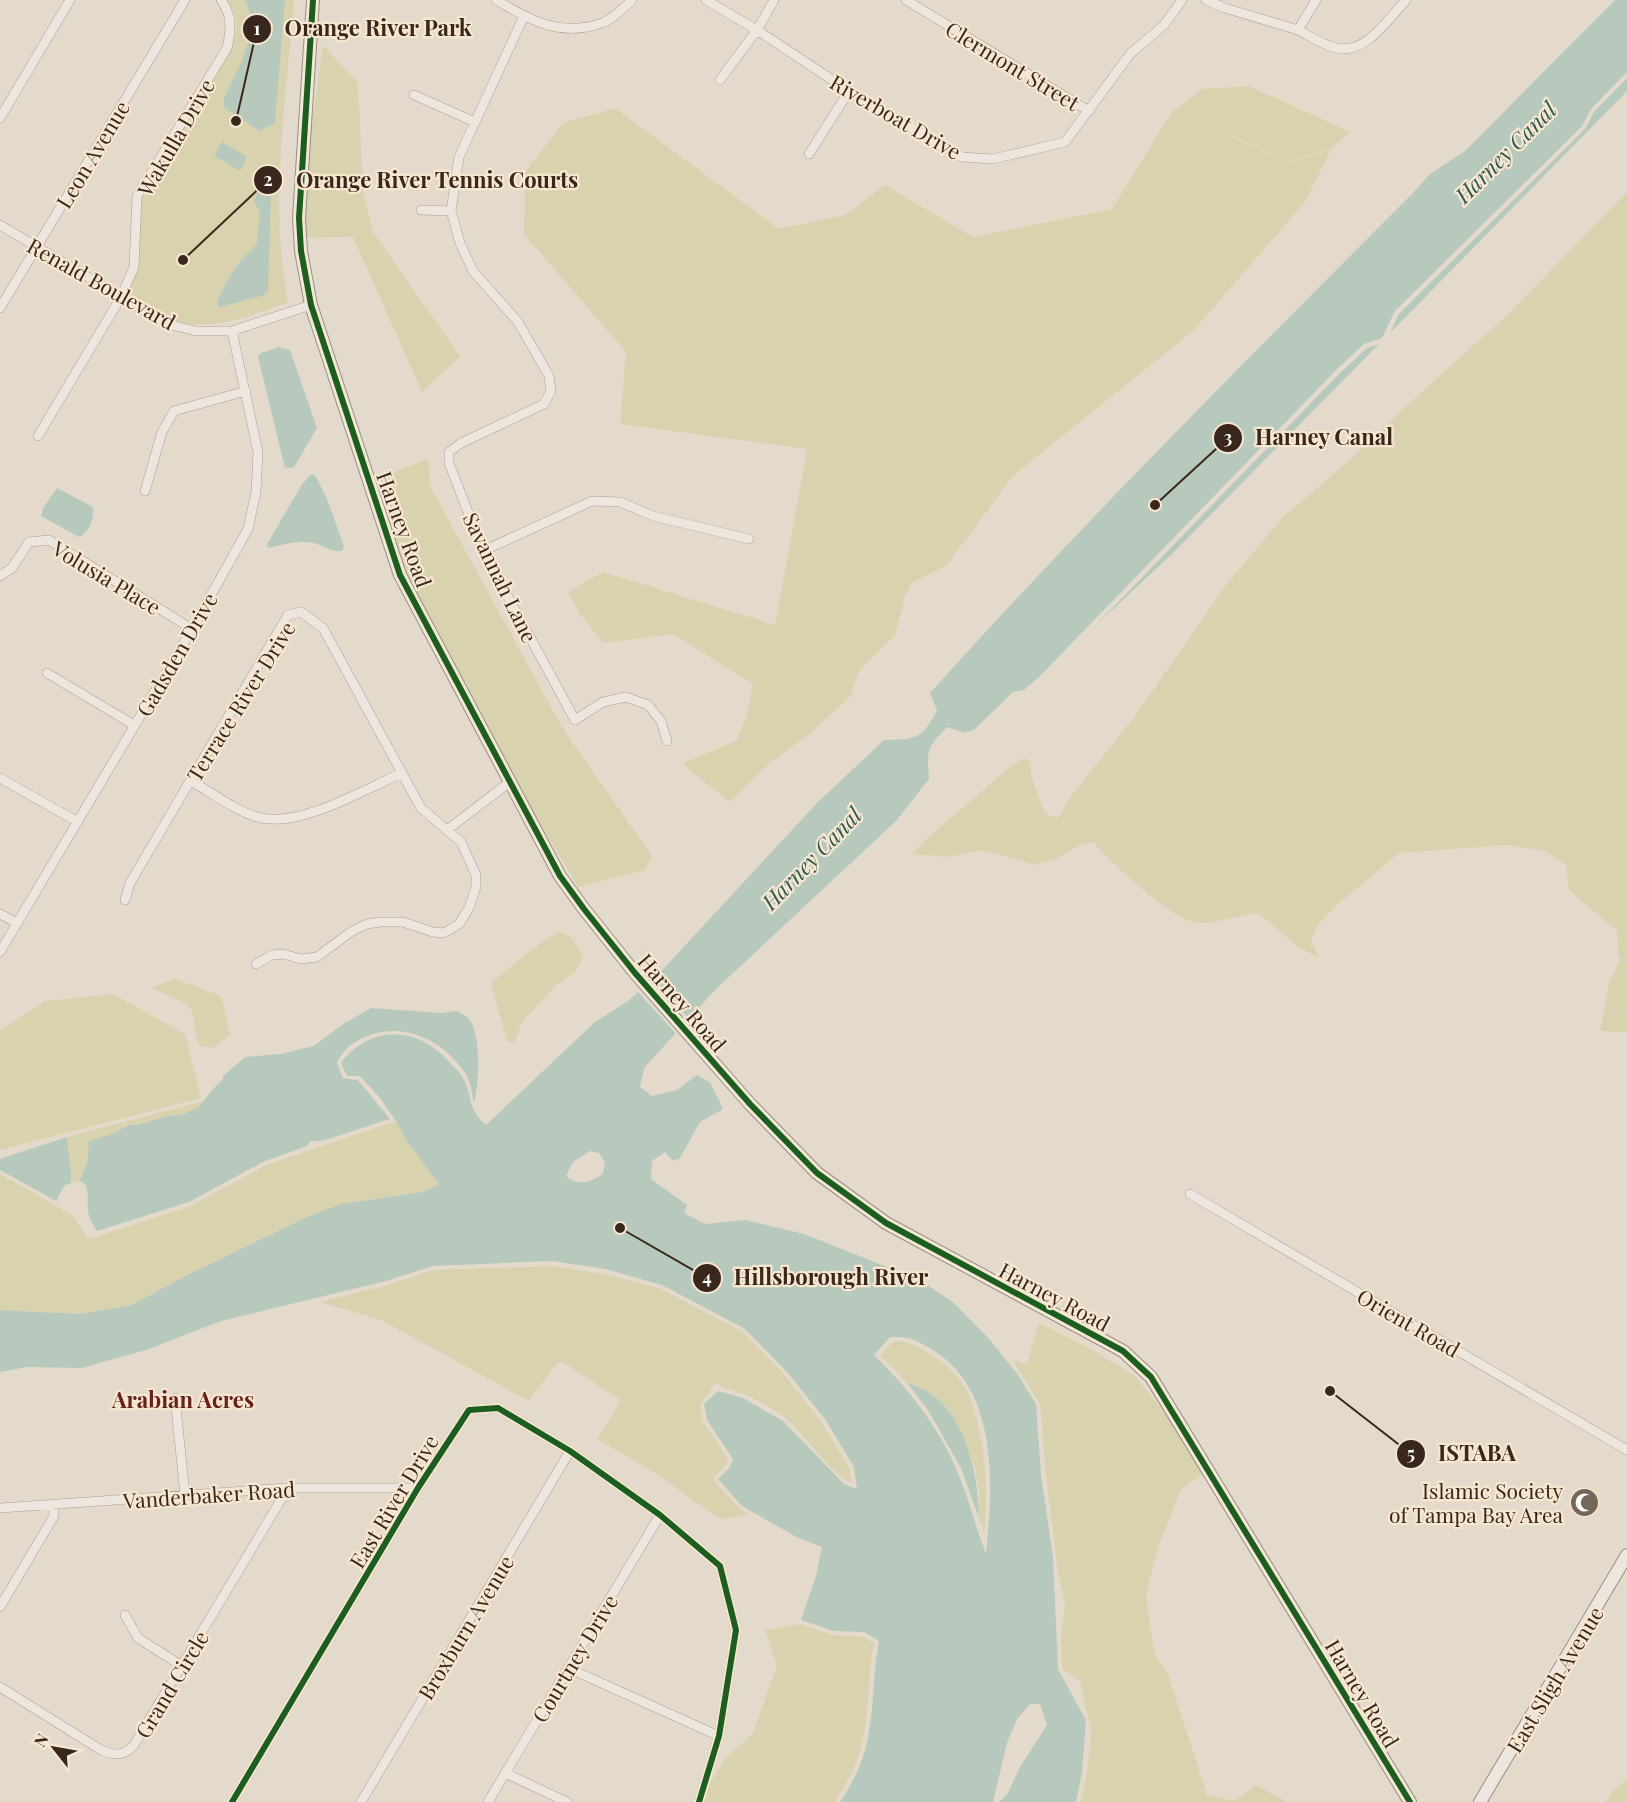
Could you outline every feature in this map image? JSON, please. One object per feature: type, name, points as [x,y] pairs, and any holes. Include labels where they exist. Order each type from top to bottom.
[{"type":"street","points":[[0,118],[70,0]]},
{"type":"street","name":"Leon Avenue","points":[[0,308],[185,0]]},
{"type":"street","name":"Wakulla Drive","points":[[38,436],[121,297],[134,267],[137,196],[227,48],[232,25],[228,10],[221,0]]},
{"type":"street","name":"Harney Road","points":[[313,0],[299,218],[300,251],[311,305],[400,575],[560,876],[634,973],[750,1104],[817,1173],[886,1223],[1123,1351],[1151,1377],[1410,1802]]},
{"type":"street","points":[[496,0],[548,27],[576,28],[604,23],[632,0]]},
{"type":"street","name":"Riverboat Drive","points":[[706,0],[757,30],[849,91],[962,157],[993,159],[1065,142],[1131,53],[1164,25],[1182,0]]},
{"type":"street","points":[[720,80],[757,30],[774,0]]},
{"type":"street","name":"Clermont Street","points":[[906,0],[1089,111]]},
{"type":"street","points":[[1206,0],[1298,30],[1334,48],[1347,50],[1365,44],[1406,0]]},
{"type":"street","points":[[1298,30],[1316,0]]},
{"type":"street","name":"Savannah Lane","points":[[524,16],[459,157],[451,211],[460,243],[473,271],[518,322],[549,376],[551,391],[544,404],[461,442],[449,452],[449,463],[483,551],[574,720],[603,702],[626,697],[648,705],[661,722],[667,741]]},
{"type":"street","points":[[809,154],[849,91]]},
{"type":"street","points":[[414,95],[475,122]]},
{"type":"street","points":[[421,210],[451,211]]},
{"type":"street","name":"Renald Boulevard","points":[[0,225],[167,324],[196,331],[232,331],[311,305]]},
{"type":"street","name":"Gadsden Drive","points":[[0,952],[248,529],[256,492],[258,453],[232,331]]},
{"type":"street","points":[[145,491],[162,432],[174,411],[246,391]]},
{"type":"street","points":[[483,551],[591,501],[620,502],[653,516],[748,539]]},
{"type":"street","name":"Volusia Place","points":[[0,576],[12,568],[29,542],[49,540],[192,628]]},
{"type":"street","name":"Terrace River Drive","points":[[124,900],[130,883],[288,615],[301,612],[323,628],[400,774],[421,808],[461,842],[476,875],[476,887],[469,908],[459,924],[444,933],[433,932],[403,922],[367,924],[352,931],[317,957],[301,959],[283,954],[272,955],[256,964]]},
{"type":"street","points":[[47,673],[134,725]]},
{"type":"street","points":[[191,781],[260,818],[287,819],[313,813],[400,774]]},
{"type":"street","points":[[0,778],[78,822]]},
{"type":"street","points":[[447,830],[511,781]]},
{"type":"street","points":[[0,914],[17,923]]},
{"type":"street","name":"Orient Road","points":[[1190,1194],[1627,1450]]},
{"type":"street","points":[[176,1398],[185,1494]]},
{"type":"street","name":"East River Drive","points":[[232,1802],[418,1488],[469,1410],[498,1408],[570,1452],[660,1515],[720,1566],[736,1630],[718,1736],[699,1802]]},
{"type":"street","name":"Broxburn Avenue","points":[[361,1802],[570,1452]]},
{"type":"street","name":"Vanderbaker Road","points":[[0,1508],[288,1488],[418,1488]]},
{"type":"street","name":"Grand Circle","points":[[0,1687],[101,1750],[116,1755],[124,1754],[134,1745],[288,1488]]},
{"type":"street","points":[[0,1607],[54,1516],[54,1505]]},
{"type":"street","name":"Courtney Drive","points":[[488,1802],[660,1515]]},
{"type":"street","name":"East Sligh Avenue","points":[[1480,1802],[1627,1555]]},
{"type":"street","points":[[125,1614],[138,1638],[182,1666]]},
{"type":"street","points":[[568,1668],[718,1736]]},
{"type":"street","points":[[506,1773],[567,1802]]},
{"type":"shaded area","points":[[226,0],[294,0],[279,190],[282,266],[288,303],[230,321],[201,325],[171,320],[125,296],[137,269],[142,196],[231,50],[236,19]]},
{"type":"shaded area","points":[[323,45],[358,83],[363,190],[373,232],[460,356],[422,392],[353,237],[302,238],[303,185]]},
{"type":"shaded area","points":[[1249,86],[1350,132],[1331,149],[1290,162],[1230,135],[1221,144],[1230,136],[1290,163],[1331,150],[1305,202],[1194,330],[1013,476],[946,566],[912,583],[905,596],[895,635],[859,671],[850,697],[808,735],[770,763],[730,802],[682,764],[737,740],[747,715],[753,684],[673,634],[603,643],[580,614],[568,592],[603,572],[775,625],[807,449],[620,424],[626,352],[524,234],[525,172],[563,123],[615,108],[779,229],[845,215],[885,185],[973,237],[1112,209],[1171,113],[1202,89]]},
{"type":"shaded area","points":[[1627,192],[1627,1032],[1600,1031],[1609,983],[1620,960],[1617,931],[1569,890],[1566,865],[1545,851],[1508,845],[1399,853],[1338,904],[1318,925],[1311,941],[1319,958],[1297,946],[1258,913],[1201,923],[1183,918],[1141,888],[1093,842],[1078,846],[1057,859],[1035,865],[983,850],[947,857],[912,854],[1011,766],[1024,758],[1031,762],[1031,775],[1045,814],[1058,818],[1071,796],[1135,716],[1226,585],[1283,517],[1352,458],[1507,315]]},
{"type":"shaded area","points":[[428,459],[431,488],[563,729],[652,856],[645,870],[578,887],[506,766],[411,592],[370,481]]},
{"type":"shaded area","points":[[559,931],[571,937],[583,956],[576,971],[556,985],[522,1022],[514,1043],[507,1041],[491,983],[528,952]]},
{"type":"shaded area","points":[[175,979],[219,995],[223,1002],[230,1035],[212,1048],[200,1046],[196,1038],[190,1008],[181,1001],[151,988]]},
{"type":"shaded area","points":[[113,994],[185,1034],[201,1098],[0,1150],[0,1030],[45,1001]]},
{"type":"shaded area","points":[[204,1101],[199,1107],[184,1114],[129,1125],[112,1134],[87,1153],[87,1164],[79,1181],[71,1183],[67,1137]]},
{"type":"shaded area","points":[[396,1121],[407,1141],[439,1184],[423,1192],[341,1204],[309,1216],[187,1275],[132,1305],[81,1314],[0,1310],[0,1174],[72,1215],[89,1239],[191,1206],[266,1165]]},
{"type":"shaded area","points":[[552,1266],[604,1274],[661,1289],[743,1332],[783,1373],[821,1422],[849,1468],[852,1483],[826,1463],[784,1417],[753,1399],[717,1384],[712,1386],[700,1405],[703,1422],[728,1459],[725,1466],[714,1477],[714,1481],[739,1508],[748,1514],[721,1519],[660,1476],[597,1439],[620,1400],[563,1362],[557,1363],[529,1401],[381,1320],[320,1302],[388,1285],[434,1270]]},
{"type":"shaded area","points":[[1039,1323],[1087,1347],[1134,1375],[1170,1419],[1203,1473],[1180,1491],[1158,1548],[1146,1594],[1154,1652],[1169,1677],[1207,1795],[1235,1801],[1256,1785],[1287,1802],[1080,1802],[1087,1775],[1091,1731],[1080,1681],[1062,1668],[1061,1638],[1065,1603],[1058,1574],[1040,1404],[1014,1359],[1022,1364],[1027,1363]]},
{"type":"shaded area","points":[[894,1341],[912,1344],[933,1356],[953,1373],[968,1391],[977,1420],[983,1452],[986,1485],[984,1533],[979,1518],[979,1491],[974,1464],[958,1426],[917,1385],[907,1383],[880,1355]]},
{"type":"shaded area","points":[[801,1624],[833,1635],[863,1637],[874,1643],[864,1735],[848,1779],[835,1802],[704,1802],[709,1785],[724,1760],[753,1733],[777,1665],[765,1630]]},
{"type":"shaded area","points":[[1627,1779],[1627,1802],[1606,1802],[1612,1792]]},
{"type":"water","points":[[245,0],[285,0],[275,123],[259,131],[224,107],[224,99],[246,51],[249,38],[250,12]]},
{"type":"water","points":[[1615,0],[1627,0],[1627,72],[1591,109],[1582,126],[1395,311],[1382,338],[1364,344],[1336,370],[1040,676],[1024,690],[1013,692],[975,729],[965,733],[947,727],[929,750],[929,779],[896,821],[715,990],[644,1068],[640,1087],[652,1096],[677,1090],[697,1075],[710,1082],[723,1109],[700,1122],[680,1158],[673,1161],[665,1152],[652,1161],[651,1179],[687,1205],[684,1213],[705,1224],[745,1220],[804,1234],[920,1280],[954,1303],[991,1341],[1018,1375],[1036,1404],[1041,1475],[1053,1557],[1058,1669],[1086,1720],[1082,1773],[1076,1802],[999,1802],[1008,1793],[1020,1767],[1047,1725],[1040,1704],[1030,1704],[1017,1719],[1007,1743],[993,1802],[840,1802],[856,1775],[869,1735],[879,1641],[864,1632],[834,1631],[801,1620],[816,1576],[822,1547],[798,1538],[742,1506],[718,1479],[729,1468],[733,1459],[707,1420],[704,1404],[718,1391],[743,1398],[783,1421],[844,1484],[857,1489],[854,1467],[825,1419],[786,1371],[745,1329],[662,1285],[605,1269],[552,1261],[433,1266],[386,1281],[221,1321],[146,1350],[82,1368],[27,1367],[0,1372],[0,1310],[81,1314],[132,1305],[187,1275],[309,1216],[341,1204],[423,1192],[439,1184],[407,1141],[380,1098],[360,1076],[347,1076],[341,1063],[353,1050],[366,1041],[395,1034],[423,1041],[437,1050],[461,1075],[473,1108],[486,1125],[595,1022],[628,1001],[665,967],[817,803],[884,740],[911,738],[922,733],[937,711],[930,693],[988,629],[1168,440],[1430,174],[1465,151]],"holes":[[[590,1151],[599,1153],[605,1162],[603,1174],[584,1182],[575,1181],[566,1176],[573,1162]],[[890,1337],[913,1339],[933,1350],[955,1368],[970,1390],[981,1415],[990,1470],[986,1553],[961,1481],[941,1439],[922,1409],[874,1355]]]},
{"type":"water","points":[[1627,78],[1627,91],[1390,333],[1399,314],[1585,129],[1594,112]]},
{"type":"water","points":[[222,142],[247,157],[240,171],[215,156]]},
{"type":"water","points":[[260,185],[266,186],[271,196],[268,291],[262,296],[219,307],[217,301],[227,281],[241,260],[257,244],[260,212],[254,201]]},
{"type":"water","points":[[1379,344],[1173,553],[1096,625],[1340,373],[1367,348]]},
{"type":"water","points":[[279,347],[290,350],[317,428],[294,467],[285,468],[258,357],[261,353]]},
{"type":"water","points":[[310,475],[315,475],[327,499],[344,546],[342,551],[307,542],[268,548],[267,544],[301,486]]},
{"type":"water","points":[[57,488],[93,507],[90,524],[86,532],[79,537],[41,516],[43,508]]},
{"type":"water","points":[[371,1008],[441,1013],[457,1011],[469,1019],[474,1030],[478,1051],[474,1103],[467,1076],[446,1052],[433,1043],[405,1032],[390,1031],[374,1034],[349,1047],[337,1063],[343,1078],[358,1080],[390,1119],[322,1141],[310,1141],[307,1146],[265,1161],[189,1202],[97,1231],[90,1220],[86,1186],[79,1181],[87,1164],[89,1141],[112,1134],[129,1125],[184,1114],[199,1107],[223,1079],[223,1076],[245,1057],[280,1054],[314,1046],[343,1024]]},
{"type":"water","points":[[67,1137],[71,1183],[65,1185],[56,1201],[0,1170],[0,1159]]},
{"type":"water","points":[[907,1383],[926,1391],[941,1403],[954,1419],[964,1437],[975,1478],[979,1518],[961,1468],[928,1410]]},
{"type":"pier","points":[[651,976],[691,1021],[678,1036],[636,990]]},
{"type":"cycle path","points":[[313,0],[299,218],[301,251],[311,305],[400,575],[560,876],[635,973],[750,1104],[817,1173],[886,1223],[1123,1351],[1151,1377],[1410,1802]]},
{"type":"cycle path","points":[[232,1802],[418,1488],[469,1410],[498,1408],[570,1451],[660,1515],[720,1566],[736,1630],[719,1736],[699,1802]]},
{"type":"place","name":"Orange River Park","points":[[236,121]]},
{"type":"place","name":"Orange River Tennis Courts","points":[[183,260]]},
{"type":"place","name":"Harney Canal","points":[[1155,505]]},
{"type":"place","name":"Hillsborough River","points":[[620,1228]]},
{"type":"place","name":"ISTABA","points":[[1330,1391]]},
{"type":"place","name":"Islamic Society of Tampa Bay Area","points":[[1584,1502]]},
{"type":"district","name":"Arabian Acres","points":[[183,1399]]}]
